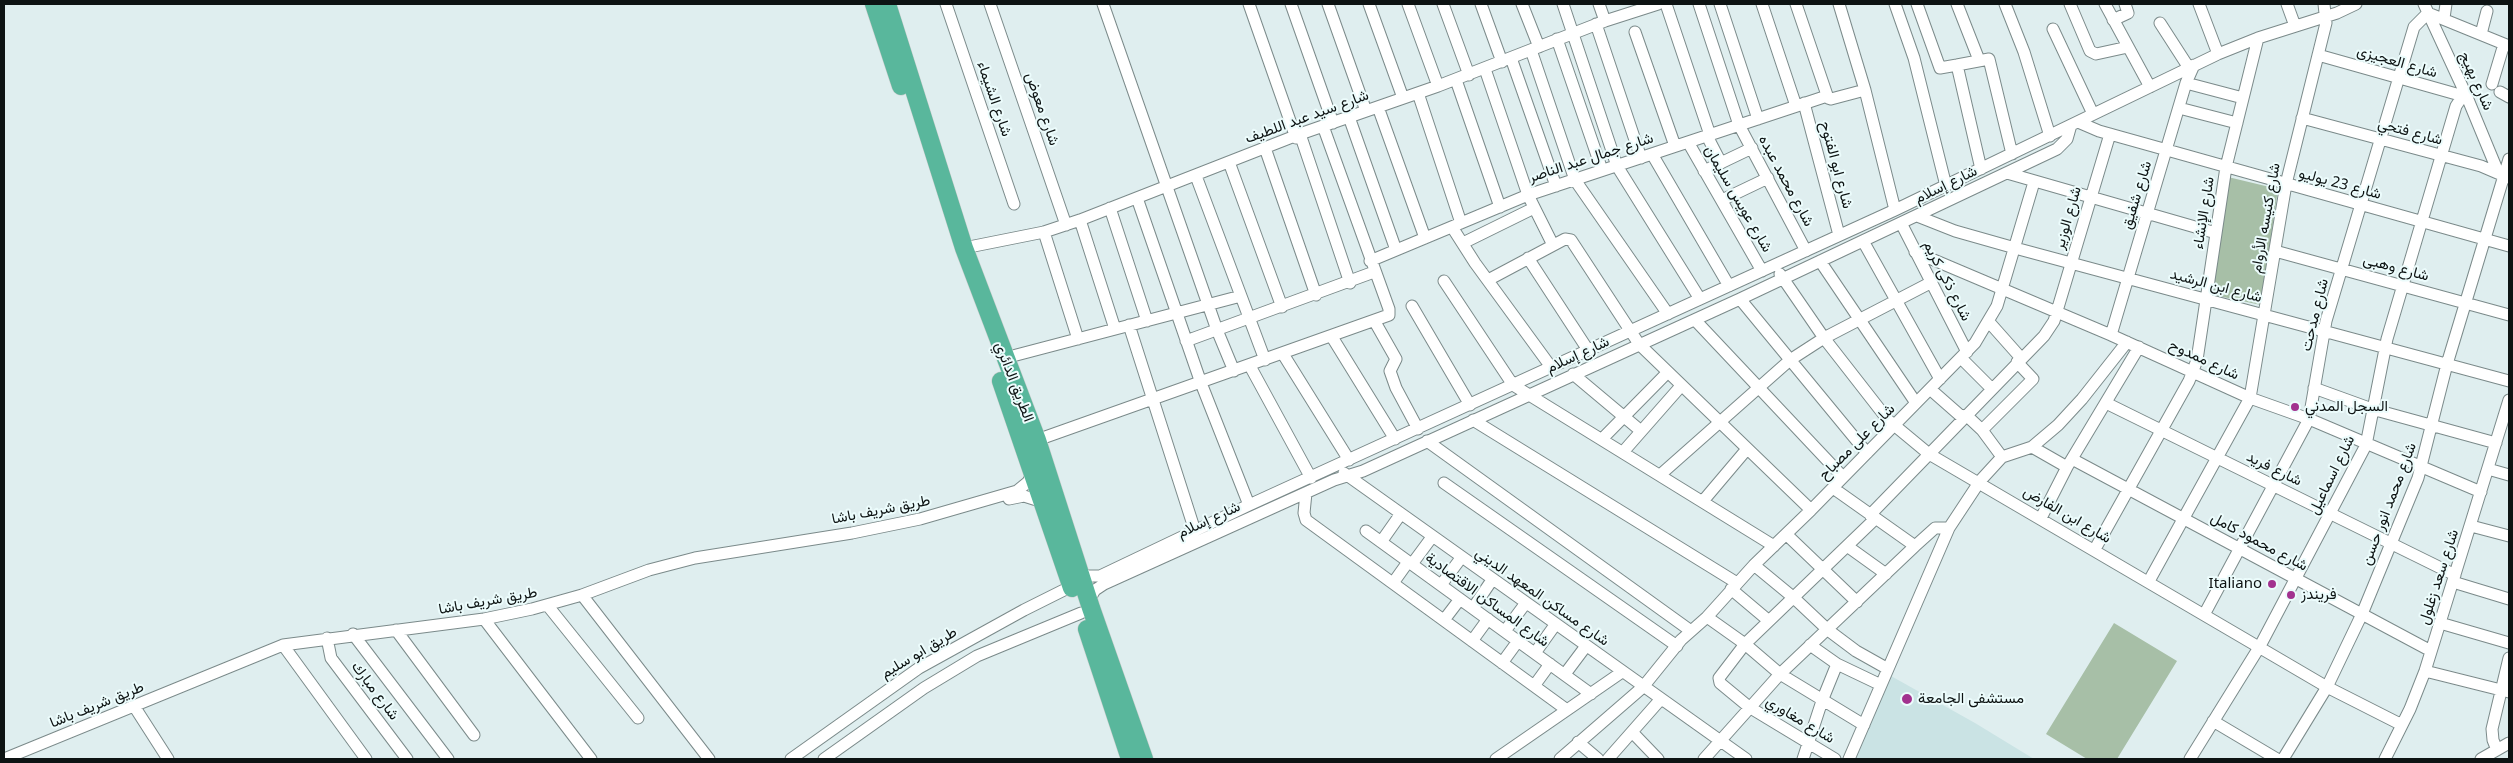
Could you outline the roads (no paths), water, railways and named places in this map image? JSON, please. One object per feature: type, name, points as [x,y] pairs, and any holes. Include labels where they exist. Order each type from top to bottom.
[{"type":"highway","name":"الطريق الدائري","points":[[874,4],[1028,437],[1115,691],[1123,720],[1130,759]]},
{"type":"highway","name":"الطريق الدائري","points":[[888,4],[964,248],[1005,358],[1028,437],[1033,473],[1043,502],[1076,580]]},
{"type":"highway","name":"الطريق الدائري","points":[[1123,720],[1144,759]]},
{"type":"street","name":"شارع الشيماء","points":[[946,4],[1014,204]]},
{"type":"street","name":"شارع معوض","points":[[990,4],[1066,224]]},
{"type":"street","points":[[1103,4],[1208,305],[1234,371]]},
{"type":"street","points":[[1249,4],[1350,283]]},
{"type":"street","points":[[1028,437],[1155,399],[1386,318],[1390,312],[1370,261],[1291,4]]},
{"type":"street","points":[[1328,4],[1366,111]]},
{"type":"street","points":[[1369,4],[1403,98]]},
{"type":"street","points":[[1408,4],[1438,86]]},
{"type":"street","points":[[1443,4],[1469,75]]},
{"type":"street","points":[[1481,4],[1507,60],[1556,186]]},
{"type":"street","points":[[1522,4],[1575,180],[1668,314]]},
{"type":"street","points":[[1562,4],[1574,33],[1617,166],[1700,299]]},
{"type":"street","points":[[1598,4],[1600,23],[1647,156],[1730,286]]},
{"type":"street","name":"شارع سيد عبد اللطيف","points":[[964,248],[1044,232],[1080,220],[1328,124],[1456,80],[1600,23],[1635,7],[1658,4]]},
{"type":"street","points":[[1666,4],[1708,135],[1721,162]]},
{"type":"street","name":"شارع محمد عبده","points":[[1699,4],[1739,125],[1806,250]]},
{"type":"street","points":[[1720,4],[1758,119]]},
{"type":"street","name":"شارع ابو الفتوح","points":[[1762,4],[1800,105],[1839,235]]},
{"type":"street","points":[[1796,4],[1826,96]]},
{"type":"street","points":[[1839,4],[1866,90],[1895,210]]},
{"type":"street","points":[[1895,4],[1923,90],[1946,186]]},
{"type":"street","points":[[1917,4],[1940,68],[1957,66],[1987,58],[1990,61],[2012,154]]},
{"type":"street","points":[[1957,4],[1979,60]]},
{"type":"street","points":[[2005,4],[2024,52],[2050,136]]},
{"type":"street","points":[[2070,4],[2090,51],[2096,54],[2128,47]]},
{"type":"street","points":[[2105,4],[2150,87]]},
{"type":"street","points":[[2114,20],[2128,13],[2125,4]]},
{"type":"street","points":[[2199,4],[2218,54]]},
{"type":"street","points":[[2287,4],[2295,26]]},
{"type":"street","points":[[2324,4],[2326,17]]},
{"type":"street","name":"شارع إسلام","points":[[1085,607],[1095,590],[1107,577],[1249,505],[1895,210],[2218,54],[2258,38],[2326,17],[2356,4]]},
{"type":"street","points":[[2444,18],[2446,4]]},
{"type":"street","points":[[2426,8],[2444,18],[2507,45],[2500,91]]},
{"type":"street","name":"شارع مدحت","points":[[2205,613],[2308,420],[2324,332],[2342,269],[2414,27],[2426,8]]},
{"type":"street","name":"شارع بهيج","points":[[2426,8],[2504,175]]},
{"type":"street","points":[[2481,34],[2487,11]]},
{"type":"street","name":"شارع كنيسه الأروام","points":[[2149,580],[2250,398],[2286,184],[2326,17]]},
{"type":"street","points":[[2160,23],[2191,67]]},
{"type":"street","points":[[2053,29],[2093,114]]},
{"type":"street","points":[[1635,32],[1675,146]]},
{"type":"street","name":"شارع الإنشاء","points":[[2095,548],[2194,371],[2226,167],[2258,38]]},
{"type":"street","points":[[1557,39],[1602,170]]},
{"type":"street","name":"شارع العجيزى","points":[[2318,56],[2467,98]]},
{"type":"street","points":[[1957,66],[1981,169]]},
{"type":"street","name":"شارع شفيق","points":[[2111,335],[2191,67]]},
{"type":"street","points":[[1485,68],[1528,195],[1553,245]]},
{"type":"street","points":[[1456,80],[1500,207]]},
{"type":"street","points":[[2186,83],[2243,98]]},
{"type":"street","name":"شارع جمال عبد الناصر","points":[[1370,261],[1528,195],[1826,96],[1831,100],[1866,90]]},
{"type":"street","points":[[1418,93],[1463,243],[1551,367]]},
{"type":"street","name":"شارع اسماعيل","points":[[2190,759],[2260,646],[2331,514],[2366,444],[2385,348],[2458,103],[2467,98]]},
{"type":"street","points":[[1378,107],[1425,238]]},
{"type":"street","points":[[2180,108],[2237,123]]},
{"type":"street","points":[[1349,117],[1396,250]]},
{"type":"street","name":"شارع فتحي","points":[[2302,118],[2504,175]]},
{"type":"street","name":"شارع إسلام","points":[[1076,580],[1107,577],[1306,492],[1363,471],[1695,320],[2007,173],[2063,144],[2068,139],[2074,124]]},
{"type":"street","name":"شارع 23 يوليو","points":[[2074,124],[2509,246]]},
{"type":"street","name":"شارع الوزير","points":[[1745,644],[1847,546],[1929,454],[2044,336],[2058,312],[2090,197],[2110,134]]},
{"type":"street","name":"شارع عويس سليمان","points":[[1688,142],[1762,271]]},
{"type":"street","points":[[1265,148],[1316,295]]},
{"type":"street","points":[[1704,171],[1752,148]]},
{"type":"street","name":"شارع محمد انور حسن","points":[[2283,759],[2327,687],[2362,614],[2422,468],[2447,364],[2509,159]]},
{"type":"street","points":[[1229,162],[1282,307]]},
{"type":"street","points":[[2007,173],[2216,233]]},
{"type":"street","points":[[1196,176],[1265,360]]},
{"type":"street","points":[[1722,200],[1768,178]]},
{"type":"street","name":"شارع على مصباح","points":[[1560,759],[1643,687],[1677,646],[1707,617],[1754,565],[1964,355],[1989,322],[2002,289],[2034,182]]},
{"type":"street","points":[[1137,198],[1201,383],[1249,505]]},
{"type":"street","points":[[1110,208],[1148,321]]},
{"type":"street","points":[[1463,243],[1534,208]]},
{"type":"street","name":"شارع ابن الرشيد","points":[[1917,216],[1950,229],[2015,248],[2509,381]]},
{"type":"street","points":[[1080,220],[1115,329]]},
{"type":"street","name":"شارع ذكى كريم","points":[[1901,223],[1964,355],[1992,389]]},
{"type":"street","points":[[1044,232],[1078,339]]},
{"type":"street","points":[[1488,280],[1565,239],[1571,240],[1629,332],[1639,344],[1811,510]]},
{"type":"street","points":[[1863,241],[1940,379]]},
{"type":"street","name":"شارع وهبى","points":[[2275,251],[2509,315]]},
{"type":"street","name":"شارع ممدوح","points":[[1915,252],[2139,347],[2250,398],[2481,492]]},
{"type":"street","points":[[1528,258],[1588,350]]},
{"type":"street","points":[[1820,261],[1916,403]]},
{"type":"street","name":"شارع ابن الفارض","points":[[1776,265],[1824,338],[1893,426],[1929,454],[2095,548],[2327,687],[2402,725]]},
{"type":"street","points":[[1186,341],[1350,283],[1374,272]]},
{"type":"street","points":[[1444,281],[1513,385],[1774,546]]},
{"type":"street","points":[[1660,475],[1720,424],[1790,360],[1858,319],[1930,283]]},
{"type":"street","points":[[1005,358],[1241,296]]},
{"type":"street","points":[[1740,299],[1867,453]]},
{"type":"street","points":[[1412,306],[1470,404]]},
{"type":"street","points":[[1695,320],[1844,477]]},
{"type":"street","points":[[1375,322],[1396,359],[1390,370],[1396,388],[1418,429]]},
{"type":"street","points":[[1982,430],[2033,379],[1989,322]]},
{"type":"street","points":[[1129,325],[1155,399],[1195,531]]},
{"type":"street","points":[[1332,337],[1395,439]]},
{"type":"street","points":[[1848,759],[1949,528],[1980,482],[2002,457],[2032,446],[2058,425],[2082,399],[2127,342]]},
{"type":"street","points":[[2041,518],[2069,463],[2139,347]]},
{"type":"street","points":[[1283,354],[1349,460]]},
{"type":"street","points":[[1250,366],[1311,478]]},
{"type":"street","points":[[1602,440],[1667,372]]},
{"type":"street","points":[[1573,374],[1641,431]]},
{"type":"street","points":[[1623,452],[1681,386]]},
{"type":"street","points":[[2314,388],[2372,409],[2496,442]]},
{"type":"street","points":[[1930,389],[1982,430],[2002,457]]},
{"type":"street","name":"شارع سعد زغلول","points":[[2385,759],[2425,671],[2509,400]]},
{"type":"street","name":"شارع فريد","points":[[2106,403],[2390,543],[2454,578],[2509,598]]},
{"type":"street","points":[[1473,420],[1734,586],[1769,621]]},
{"type":"street","points":[[1427,441],[1691,631]]},
{"type":"street","name":"شارع محمود كامل","points":[[2032,446],[2127,488],[2431,651]]},
{"type":"street","points":[[1703,501],[1748,449]]},
{"type":"street","name":"شارع مساكن المعهد الديني","points":[[1335,466],[1400,515],[1746,759]]},
{"type":"street","points":[[2488,469],[2509,475]]},
{"type":"street","name":"طريق شريف باشا","points":[[10,758],[283,645],[353,634],[484,619],[548,606],[680,561],[883,528],[988,500],[1021,488],[1033,473]]},
{"type":"street","points":[[1444,483],[1677,646]]},
{"type":"street","points":[[1832,488],[1915,546]]},
{"type":"street","points":[[1306,492],[1304,512],[1306,520],[1567,710]]},
{"type":"street","name":"طريق شريف باشا","points":[[988,500],[994,502],[1024,496],[1043,502]]},
{"type":"street","points":[[1381,542],[1400,515]]},
{"type":"street","points":[[2471,526],[2509,536]]},
{"type":"street","points":[[1704,759],[1721,743],[1749,707],[1780,674],[1915,546],[1935,528],[1949,528]]},
{"type":"street","name":"شارع المساكن الاقتصادية","points":[[1366,531],[1590,694]]},
{"type":"street","points":[[1786,534],[1857,602]]},
{"type":"street","points":[[1393,583],[1432,537]]},
{"type":"street","points":[[1847,546],[1886,574]]},
{"type":"street","points":[[1441,586],[1461,558]]},
{"type":"street","points":[[1754,565],[1794,598],[1828,630],[1856,651],[1888,669]]},
{"type":"street","name":"طريق ابو سليم","points":[[791,759],[919,668],[1076,580]]},
{"type":"street","points":[[1473,608],[1492,580]]},
{"type":"street","points":[[582,595],[709,759]]},
{"type":"street","points":[[1444,620],[1460,599]]},
{"type":"street","points":[[1505,631],[1525,604]]},
{"type":"street","points":[[548,606],[638,718]]},
{"type":"street","points":[[824,759],[924,688],[977,656],[1085,607]]},
{"type":"street","points":[[1707,617],[1745,644],[1780,674],[1864,726]]},
{"type":"street","points":[[484,619],[592,759]]},
{"type":"street","points":[[1472,641],[1488,619]]},
{"type":"street","points":[[2440,623],[2509,643]]},
{"type":"street","points":[[1535,653],[1555,625]]},
{"type":"street","points":[[396,630],[474,735]]},
{"type":"street","points":[[353,634],[448,759]]},
{"type":"street","name":"شارع مبارك","points":[[327,638],[331,658],[407,759]]},
{"type":"street","points":[[1502,663],[1518,641]]},
{"type":"street","name":"شارع مغاوري","points":[[1745,644],[1719,675],[1718,681],[1749,707],[1836,759]]},
{"type":"street","points":[[283,645],[366,759]]},
{"type":"street","points":[[1810,645],[1837,664],[1881,685]]},
{"type":"street","points":[[1565,674],[1586,646]]},
{"type":"street","points":[[2497,750],[2492,734],[2505,691],[2509,658]]},
{"type":"street","points":[[1534,686],[1550,664]]},
{"type":"street","points":[[1803,759],[1822,701],[1837,664]]},
{"type":"street","points":[[2425,671],[2505,691]]},
{"type":"street","points":[[1496,759],[1622,672]]},
{"type":"street","points":[[1608,759],[1633,733],[1660,700]]},
{"type":"street","points":[[134,706],[168,759]]},
{"type":"street","points":[[2213,721],[2277,759]]},
{"type":"street","points":[[1633,733],[1658,759]]},
{"type":"street","points":[[1578,742],[1598,759]]},
{"type":"street","points":[[2482,759],[2509,743]]},
{"type":"place","name":"السجل المدني","points":[[2295,407]]},
{"type":"place","name":"Italiano","points":[[2272,584]]},
{"type":"place","name":"فريندز","points":[[2291,595]]},
{"type":"place","name":"مستشفى الجامعة","points":[[1907,699]]}]
